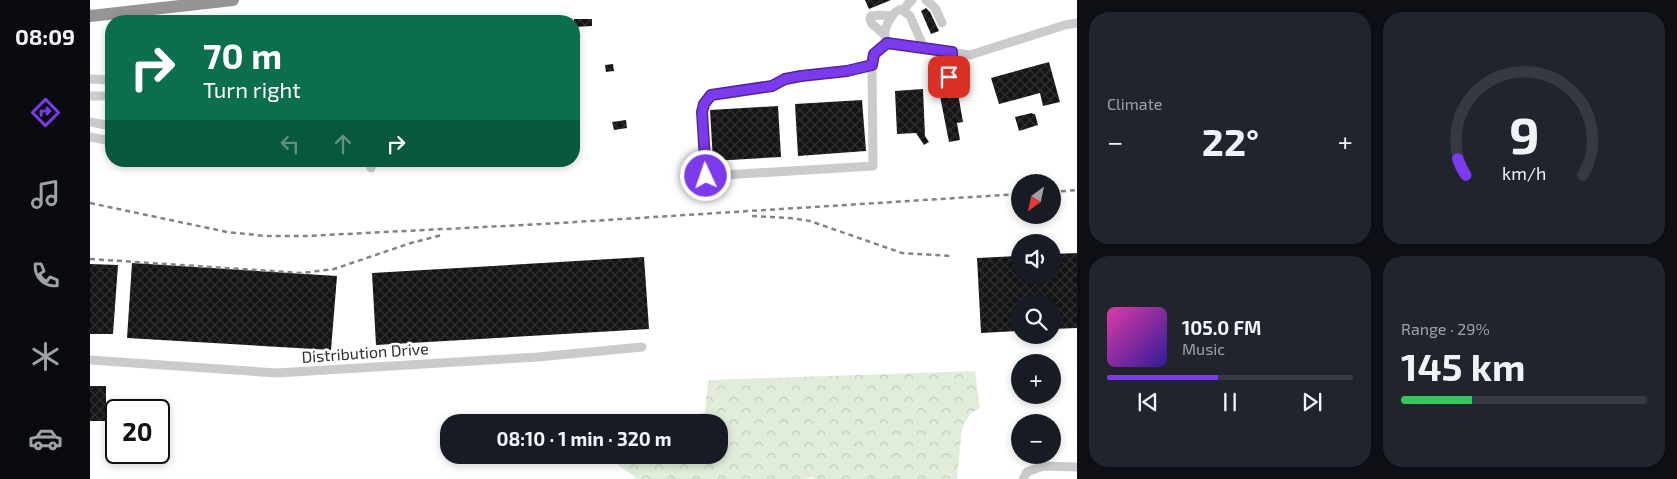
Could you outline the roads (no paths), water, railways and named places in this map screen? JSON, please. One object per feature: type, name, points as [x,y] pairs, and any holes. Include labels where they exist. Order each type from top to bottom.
[{"type":"highway","points":[[90,16],[233,0]]},
{"type":"street","points":[[905,11],[907,4],[912,0]]},
{"type":"street","points":[[926,0],[935,8],[942,23]]},
{"type":"street","points":[[887,43],[886,30],[896,10],[901,9],[910,16],[924,48]]},
{"type":"street","points":[[886,30],[872,23],[871,16],[892,16]]},
{"type":"street","points":[[872,65],[847,71],[785,79],[772,86],[711,95],[704,104],[702,112],[706,176],[873,166],[872,65],[874,54],[887,43],[970,54],[1065,24],[1077,23]]},
{"type":"street","points":[[936,79],[952,76],[952,52]]},
{"type":"street","points":[[90,79],[105,80]]},
{"type":"street","points":[[90,96],[105,96]]},
{"type":"street","points":[[90,122],[105,125]]},
{"type":"street","points":[[90,137],[105,140]]},
{"type":"street","name":"Distribution Drive","points":[[90,360],[277,373],[538,357],[642,347]]},
{"type":"street","points":[[1024,479],[1027,472],[1044,466],[1077,467]]},
{"type":"railway","points":[[1061,191],[1077,190]]},
{"type":"railway","points":[[90,203],[227,232],[265,236],[306,236],[543,224],[1011,195]]},
{"type":"railway","points":[[752,216],[810,221],[902,253],[951,256]]},
{"type":"railway","points":[[90,259],[302,273],[334,269],[411,243],[442,235]]}]
